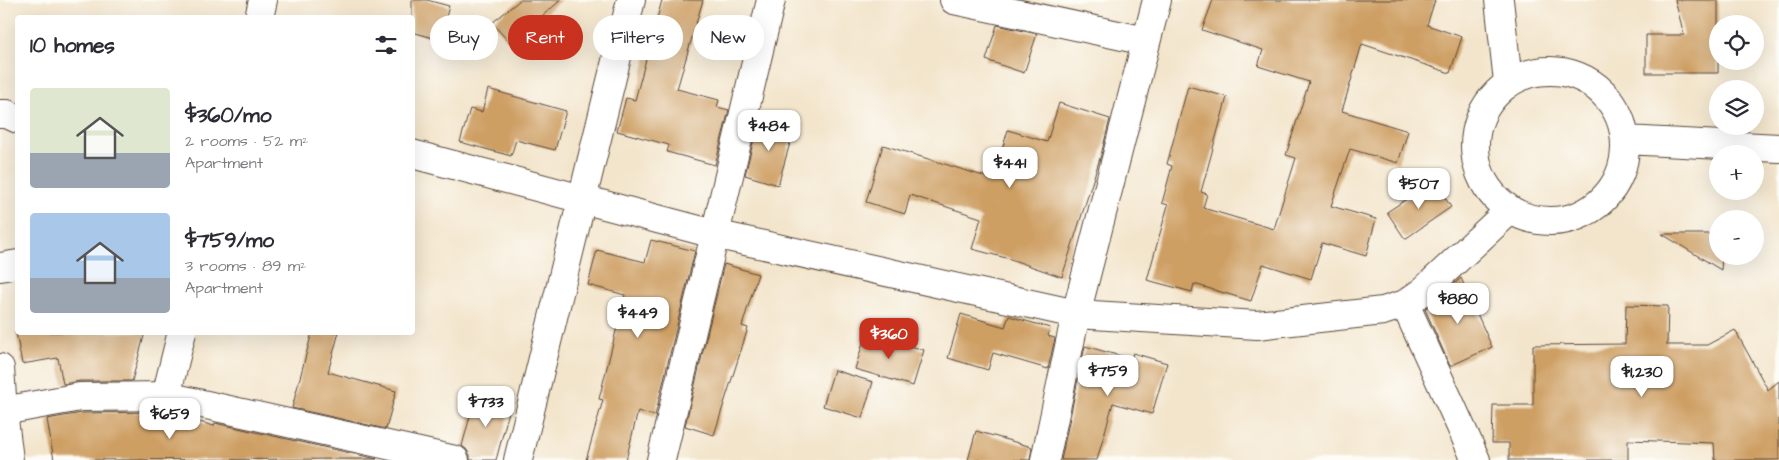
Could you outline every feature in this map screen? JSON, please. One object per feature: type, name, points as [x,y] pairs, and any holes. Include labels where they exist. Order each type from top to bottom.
[{"type":"street","points":[[260,15],[263,0]]},
{"type":"street","points":[[518,460],[631,0]]},
{"type":"street","points":[[661,460],[771,0]]},
{"type":"street","points":[[954,0],[1146,42]]},
{"type":"street","points":[[1045,460],[1076,314],[1157,0]]},
{"type":"street","points":[[1499,0],[1508,82]]},
{"type":"street","points":[[1537,71],[1569,72],[1597,86],[1617,110],[1625,140],[1622,167],[1609,192],[1589,210],[1563,220],[1536,220],[1510,210],[1488,190],[1476,162],[1476,132],[1487,104],[1508,82],[1537,71]]},
{"type":"street","points":[[0,114],[7,114],[15,118]]},
{"type":"street","points":[[1625,140],[1779,148]]},
{"type":"street","points":[[415,155],[714,234],[1076,314],[1257,325],[1383,311],[1405,304],[1422,292],[1510,210]]},
{"type":"street","points":[[0,267],[15,264]]},
{"type":"street","points":[[1405,304],[1476,460]]},
{"type":"street","points":[[166,396],[181,335]]},
{"type":"street","points":[[0,368],[9,460]]},
{"type":"street","points":[[3,411],[80,397],[166,396],[455,460]]},
{"type":"building","points":[[412,0],[427,0],[449,6],[447,15],[430,15],[430,37],[415,33],[415,15],[412,15]]},
{"type":"building","points":[[520,0],[561,0],[543,15],[508,15],[508,41],[498,30],[498,18]]},
{"type":"building","points":[[662,0],[703,0],[699,15],[693,15],[693,34],[677,89],[719,100],[717,107],[729,110],[715,165],[667,152],[669,145],[617,131],[626,98],[635,100],[646,60],[683,60],[683,15],[658,15]]},
{"type":"building","points":[[1213,0],[1435,0],[1427,25],[1462,37],[1450,73],[1362,44],[1342,111],[1408,131],[1398,163],[1350,149],[1331,206],[1376,219],[1366,256],[1322,243],[1311,279],[1263,264],[1251,301],[1194,284],[1192,292],[1147,280],[1168,205],[1162,203],[1172,166],[1167,164],[1188,86],[1227,97],[1201,192],[1207,194],[1203,208],[1274,229],[1296,158],[1286,155],[1309,82],[1258,66],[1263,50],[1202,30]]},
{"type":"building","points":[[1675,0],[1718,0],[1718,15],[1709,15],[1709,70],[1718,70],[1718,73],[1646,73],[1646,35],[1684,35]]},
{"type":"building","points":[[997,25],[1037,34],[1024,73],[986,60]]},
{"type":"building","points":[[488,89],[566,111],[555,150],[516,140],[511,156],[460,142],[470,109],[482,112]]},
{"type":"building","points":[[1059,103],[1110,119],[1101,155],[1062,277],[1010,259],[972,249],[981,218],[910,195],[905,214],[866,202],[883,145],[993,179],[1008,130],[1047,142]]},
{"type":"building","points":[[759,119],[794,129],[778,185],[745,175]]},
{"type":"building","points":[[1434,181],[1451,207],[1405,239],[1387,212]]},
{"type":"building","points":[[1662,234],[1709,234],[1709,263]]},
{"type":"building","points":[[651,240],[695,251],[655,416],[638,411],[626,460],[586,460],[603,400],[599,399],[625,295],[588,285],[597,250],[645,262]]},
{"type":"building","points":[[724,264],[758,274],[742,326],[748,328],[714,435],[685,426]]},
{"type":"building","points":[[1713,265],[1721,265],[1721,270]]},
{"type":"building","points":[[1461,278],[1492,347],[1450,366],[1425,309]]},
{"type":"building","points":[[1626,305],[1668,306],[1667,345],[1707,345],[1735,330],[1768,390],[1779,381],[1779,460],[1715,460],[1714,443],[1628,440],[1628,460],[1509,460],[1509,443],[1492,443],[1493,405],[1533,405],[1533,345],[1625,344]]},
{"type":"building","points":[[961,314],[1005,327],[1009,316],[1050,328],[1048,336],[1055,338],[1048,369],[993,353],[988,370],[948,358]]},
{"type":"building","points":[[866,333],[924,350],[913,386],[855,369]]},
{"type":"building","points":[[17,335],[144,335],[132,381],[80,381],[63,384],[58,358],[22,364]]},
{"type":"building","points":[[311,335],[338,335],[328,372],[396,391],[386,429],[292,408]]},
{"type":"building","points":[[1085,346],[1131,359],[1133,353],[1167,363],[1152,414],[1113,403],[1097,460],[1061,460]]},
{"type":"building","points":[[834,370],[873,382],[862,418],[823,406]]},
{"type":"building","points":[[476,394],[511,404],[496,460],[470,460],[470,455],[462,446]]},
{"type":"building","points":[[164,412],[214,426],[215,423],[377,459],[54,460],[47,419],[82,413]]},
{"type":"building","points":[[976,431],[1032,447],[1030,460],[968,460]]}]
